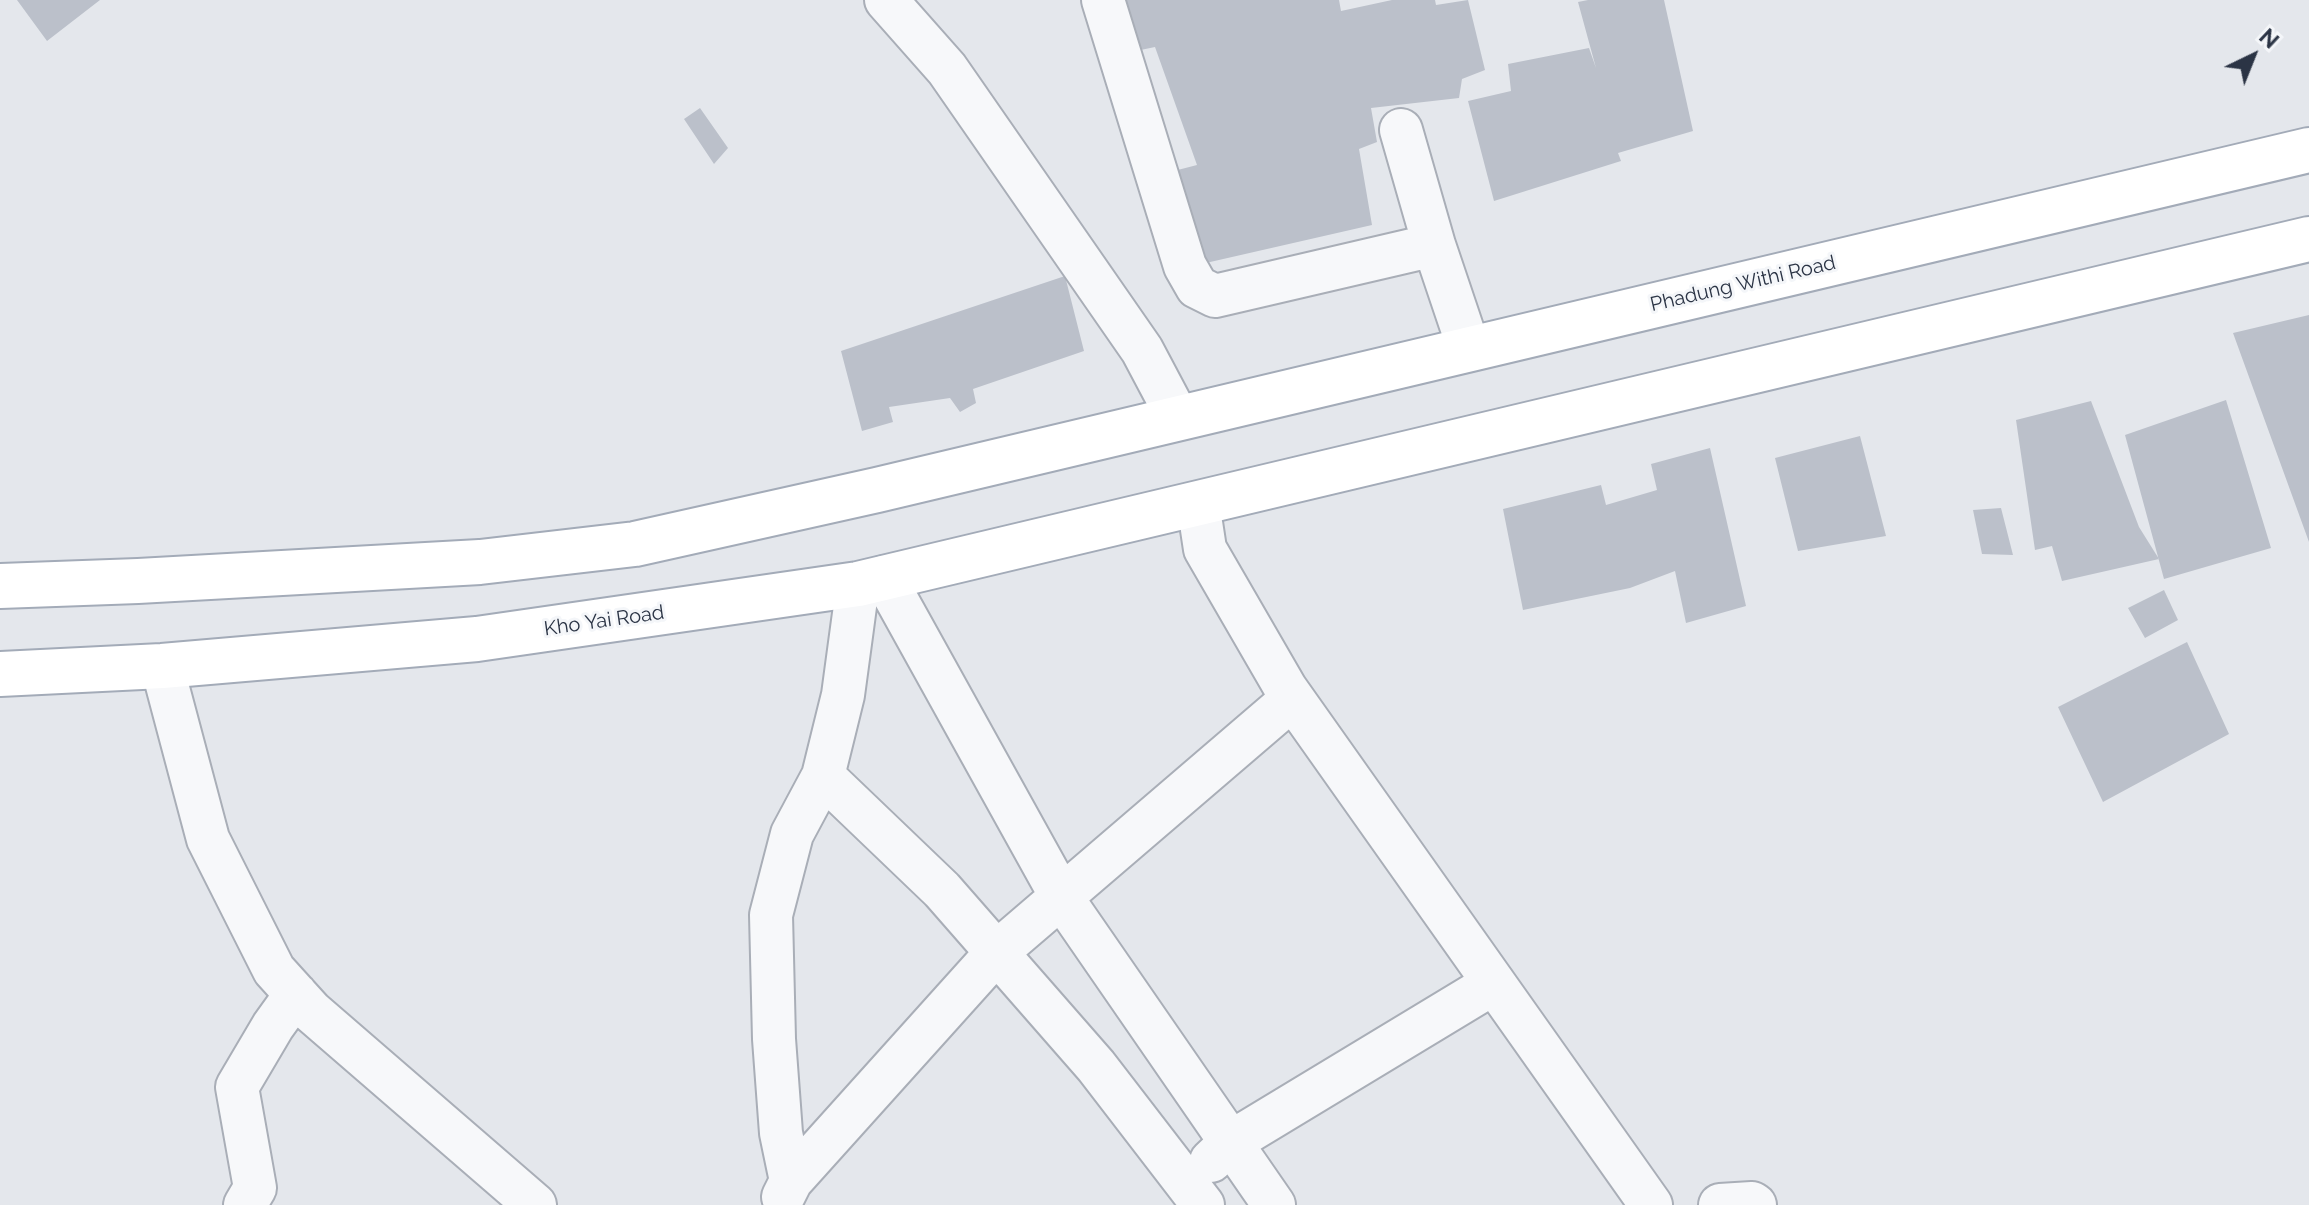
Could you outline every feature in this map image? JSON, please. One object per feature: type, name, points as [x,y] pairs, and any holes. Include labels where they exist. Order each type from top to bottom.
[{"type":"main road","name":"Phadung Withi Road","points":[[1178,418],[2309,150]]},
{"type":"main road","points":[[1198,503],[2309,239]]},
{"type":"main road","points":[[0,586],[480,562],[635,544],[1178,418]]},
{"type":"main road","name":"Kho Yai Road","points":[[0,674],[162,666],[477,639],[871,580],[1198,503]]},
{"type":"street","points":[[886,0],[956,82],[1142,350],[1178,418]]},
{"type":"street","points":[[1103,0],[1185,266],[1197,287],[1215,296],[1434,245]]},
{"type":"street","points":[[1401,130],[1434,245],[1469,349]]},
{"type":"street","points":[[1198,503],[1205,549],[1292,699],[1651,1205]]},
{"type":"street","points":[[785,1193],[774,1039],[771,915],[792,834],[823,776],[871,580]]},
{"type":"street","points":[[871,580],[1062,898],[1274,1205]]},
{"type":"street","points":[[162,666],[208,839],[274,970],[312,1012],[535,1205]]},
{"type":"street","points":[[785,1193],[997,952],[1292,699]]},
{"type":"street","points":[[823,776],[942,890],[1096,1066],[1194,1194],[1231,1142],[1494,983]]},
{"type":"street","points":[[245,1205],[255,1188],[237,1087],[296,994]]},
{"type":"street","points":[[1720,1205],[1755,1205]]},
{"type":"building","points":[[17,0],[100,0],[47,41]]},
{"type":"building","points":[[1114,0],[1339,0],[1341,11],[1392,0],[1435,0],[1436,5],[1468,0],[1485,70],[1462,79],[1459,98],[1371,108],[1377,142],[1359,149],[1372,225],[1197,265],[1170,172],[1197,165],[1155,47],[1126,53]]},
{"type":"building","points":[[1664,0],[1693,131],[1618,153],[1621,161],[1494,201],[1468,101],[1511,91],[1508,64],[1589,48],[1596,68],[1578,2]]},
{"type":"building","points":[[700,108],[728,148],[714,164],[684,119]]},
{"type":"building","points":[[1065,276],[1084,351],[973,389],[976,403],[960,412],[950,398],[889,407],[893,422],[862,431],[841,351]]},
{"type":"building","points":[[2309,315],[2309,542],[2233,333]]},
{"type":"building","points":[[2226,400],[2271,548],[2164,579],[2125,435]]},
{"type":"building","points":[[2091,401],[2139,527],[2159,559],[2062,581],[2052,546],[2035,550],[2016,420]]},
{"type":"building","points":[[1860,436],[1886,536],[1798,551],[1775,458]]},
{"type":"building","points":[[1710,448],[1746,606],[1686,623],[1675,571],[1630,588],[1523,610],[1503,509],[1601,485],[1606,505],[1657,490],[1651,464]]},
{"type":"building","points":[[2001,508],[2013,555],[1982,554],[1973,510]]},
{"type":"building","points":[[2164,590],[2178,620],[2145,638],[2128,608]]},
{"type":"building","points":[[2187,642],[2229,734],[2103,802],[2058,707]]}]
